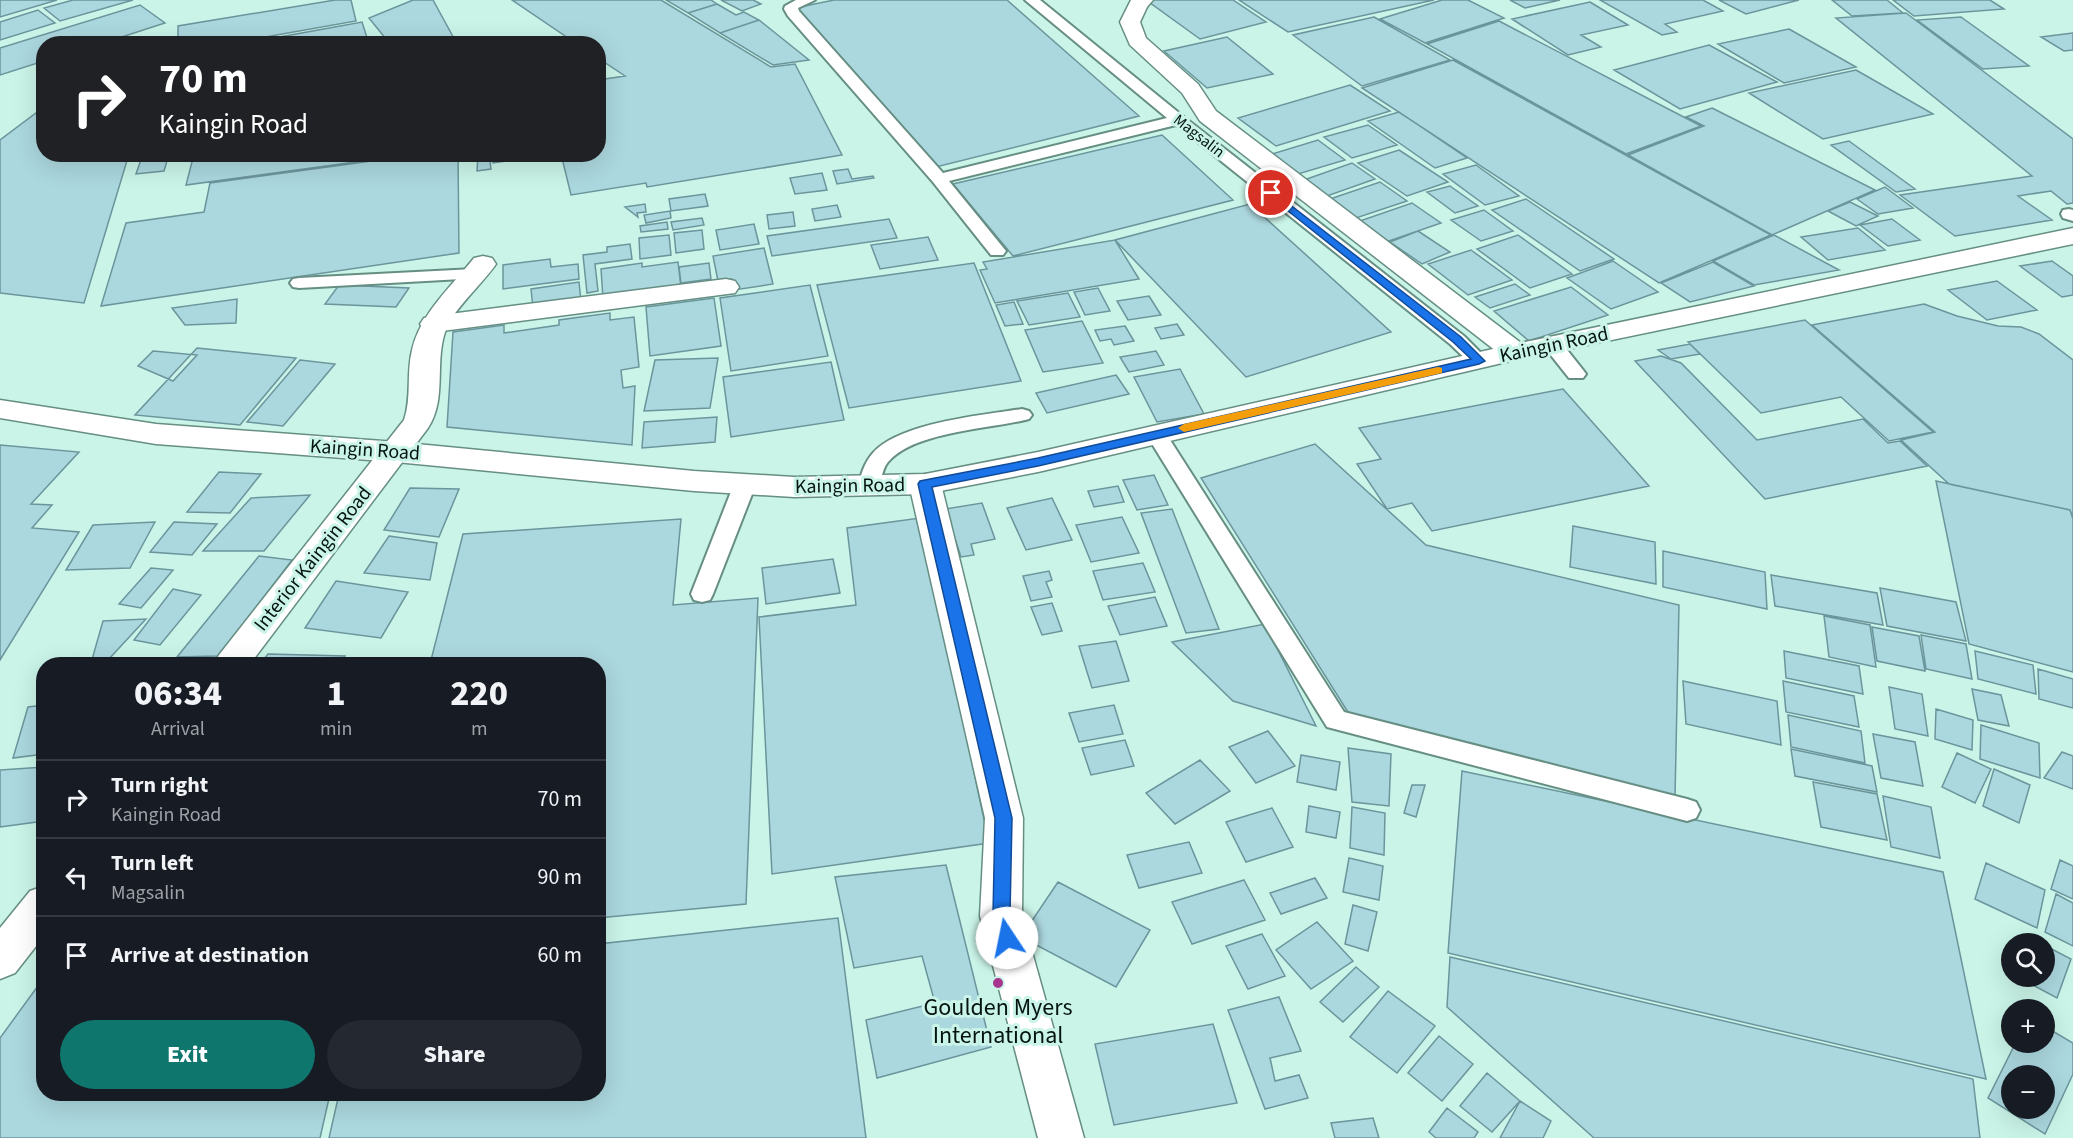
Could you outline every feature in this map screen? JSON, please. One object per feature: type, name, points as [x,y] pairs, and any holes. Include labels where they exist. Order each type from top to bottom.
[{"type":"street","points":[[1143,0],[1138,4],[1130,22],[1137,41],[1190,88],[1208,116],[1515,352]]},
{"type":"street","name":"Kaingin Road","points":[[0,409],[167,435],[396,452],[794,488],[925,484],[1038,462],[1552,345],[2072,222]]},
{"type":"street","name":"Interior Kaingin Road","points":[[236,657],[418,421],[423,404],[425,352],[434,324],[479,269]]},
{"type":"street","points":[[434,324],[726,288]]},
{"type":"street","points":[[925,484],[1004,818],[1001,915],[1061,1138]]},
{"type":"street","points":[[0,960],[36,914]]},
{"type":"lane","points":[[808,0],[792,6],[791,9],[939,179],[997,251]]},
{"type":"lane","name":"Magsalin","points":[[1032,0],[1179,120],[1457,339],[1479,361]]},
{"type":"lane","points":[[939,179],[1179,120]]},
{"type":"lane","points":[[299,283],[479,269]]},
{"type":"lane","points":[[1552,345],[1576,374]]},
{"type":"lane","points":[[869,487],[875,465],[883,455],[895,447],[929,432],[1022,415]]},
{"type":"lane","points":[[1155,434],[1336,720],[1686,810]]},
{"type":"lane","points":[[702,594],[745,484]]},
{"type":"building","points":[[0,0],[57,0],[0,17]]},
{"type":"building","points":[[73,0],[133,0],[60,21],[44,8]]},
{"type":"building","points":[[335,0],[351,0],[356,21],[271,36],[178,36],[178,26]]},
{"type":"building","points":[[413,0],[433,0],[453,36],[384,36],[369,18]]},
{"type":"building","points":[[512,0],[661,0],[771,67],[795,64],[842,155],[647,187],[646,183],[571,195],[563,162],[606,162],[606,79],[625,76],[606,63],[606,36],[565,36]]},
{"type":"building","points":[[666,0],[711,0],[717,4],[688,13]]},
{"type":"building","points":[[721,0],[753,0],[761,4],[742,11]]},
{"type":"building","points":[[834,0],[1007,0],[1139,116],[936,167],[795,8]]},
{"type":"building","points":[[1146,0],[1233,0],[1266,22],[1200,39]]},
{"type":"building","points":[[1239,0],[1434,0],[1288,32]]},
{"type":"building","points":[[1442,0],[1468,0],[1504,18],[1425,43],[1380,19]]},
{"type":"building","points":[[1510,0],[1560,0],[1525,8]]},
{"type":"building","points":[[1600,0],[1703,0],[1723,11],[1665,24],[1677,32],[1662,35]]},
{"type":"building","points":[[1719,0],[1799,0],[1746,14]]},
{"type":"building","points":[[1832,0],[1887,0],[1903,13],[1852,16]]},
{"type":"building","points":[[1893,0],[1990,0],[2004,9],[1914,16]]},
{"type":"building","points":[[1590,2],[1628,25],[1581,35],[1601,47],[1568,55],[1512,19]]},
{"type":"building","points":[[717,4],[736,15],[744,12],[759,20],[720,33],[688,13]]},
{"type":"building","points":[[140,5],[165,23],[125,36],[39,36]]},
{"type":"building","points":[[38,10],[55,23],[0,40],[0,22]]},
{"type":"building","points":[[1906,13],[2073,139],[2073,203],[2067,204],[2051,191],[2018,196],[2052,220],[1955,236],[1900,195],[2032,176],[1836,18]]},
{"type":"building","points":[[1374,17],[1450,60],[1362,86],[1293,35]]},
{"type":"building","points":[[1961,17],[2029,66],[1983,69],[1917,20]]},
{"type":"building","points":[[759,20],[809,60],[773,65],[720,33]]},
{"type":"building","points":[[1499,21],[1701,126],[1626,154],[1427,44]]},
{"type":"building","points":[[362,22],[366,36],[285,36]]},
{"type":"building","points":[[1789,29],[1856,67],[1784,83],[1718,44]]},
{"type":"building","points":[[2073,33],[2073,50],[2064,51],[2041,37]]},
{"type":"building","points":[[36,37],[36,64],[0,75],[0,48]]},
{"type":"building","points":[[1227,37],[1273,74],[1207,88],[1164,51]]},
{"type":"building","points":[[1709,45],[1777,82],[1680,109],[1614,70]]},
{"type":"building","points":[[1453,60],[1771,235],[1659,283],[1362,88]]},
{"type":"building","points":[[1856,70],[1933,114],[1823,139],[1749,93]]},
{"type":"building","points":[[1350,85],[1390,111],[1276,146],[1238,118]]},
{"type":"building","points":[[1712,108],[1875,190],[1772,235],[1628,155],[1704,126],[1686,117]]},
{"type":"building","points":[[1399,112],[1467,158],[1435,168],[1368,121]]},
{"type":"building","points":[[36,113],[36,162],[127,162],[84,303],[0,293],[0,140]]},
{"type":"building","points":[[1368,125],[1397,145],[1352,158],[1324,137]]},
{"type":"building","points":[[1162,135],[1233,200],[1013,256],[953,184]]},
{"type":"building","points":[[1318,140],[1345,160],[1298,174],[1272,154]]},
{"type":"building","points":[[1849,141],[1915,189],[1896,192],[1831,145]]},
{"type":"building","points":[[1399,150],[1448,182],[1407,196],[1358,163]]},
{"type":"building","points":[[140,162],[167,162],[164,171],[136,174]]},
{"type":"building","points":[[192,162],[356,162],[186,185]]},
{"type":"building","points":[[364,162],[458,162],[459,253],[101,306],[126,223],[204,212],[210,183]]},
{"type":"building","points":[[478,162],[490,162],[491,169],[477,171]]},
{"type":"building","points":[[1352,163],[1375,179],[1327,196],[1304,180]]},
{"type":"building","points":[[1476,165],[1519,196],[1485,205],[1443,174]]},
{"type":"building","points":[[848,169],[852,179],[873,176],[874,178],[837,184],[833,171]]},
{"type":"building","points":[[822,173],[827,190],[795,194],[790,178]]},
{"type":"building","points":[[1380,182],[1407,201],[1353,219],[1327,200]]},
{"type":"building","points":[[1450,186],[1478,206],[1455,213],[1427,192]]},
{"type":"building","points":[[1885,187],[1913,208],[1878,214],[1857,199]]},
{"type":"building","points":[[705,194],[708,206],[671,211],[669,199]]},
{"type":"building","points":[[1526,199],[1614,259],[1580,271],[1492,210]]},
{"type":"building","points":[[1850,202],[1878,216],[1856,226],[1828,211]]},
{"type":"building","points":[[1412,203],[1441,223],[1386,242],[1357,222]]},
{"type":"building","points":[[645,204],[646,212],[637,213],[638,217],[625,207]]},
{"type":"building","points":[[1250,204],[1391,332],[1246,377],[1115,240]]},
{"type":"building","points":[[837,205],[841,217],[815,221],[812,209]]},
{"type":"building","points":[[1484,210],[1513,231],[1481,241],[1451,220]]},
{"type":"building","points":[[670,211],[671,218],[646,223],[644,215]]},
{"type":"building","points":[[793,212],[795,226],[769,229],[767,215]]},
{"type":"building","points":[[702,218],[704,225],[673,230],[671,222]]},
{"type":"building","points":[[889,219],[897,238],[772,256],[767,236]]},
{"type":"building","points":[[1892,219],[1920,240],[1888,246],[1860,225]]},
{"type":"building","points":[[667,222],[668,229],[641,232],[640,226]]},
{"type":"building","points":[[754,224],[759,244],[720,250],[716,230]]},
{"type":"building","points":[[1858,228],[1885,250],[1828,260],[1801,237]]},
{"type":"building","points":[[702,230],[704,249],[676,253],[674,233]]},
{"type":"building","points":[[1418,231],[1450,252],[1422,264],[1390,242]]},
{"type":"building","points":[[669,235],[671,255],[640,259],[639,238]]},
{"type":"building","points":[[1518,235],[1572,274],[1530,288],[1477,249]]},
{"type":"building","points":[[1774,235],[1839,270],[1754,285],[1713,261]]},
{"type":"building","points":[[928,237],[938,260],[880,269],[871,245]]},
{"type":"building","points":[[1115,240],[1139,279],[995,303],[980,270],[987,269],[983,262]]},
{"type":"building","points":[[630,244],[632,259],[595,264],[598,291],[587,293],[583,255],[607,252],[607,247]]},
{"type":"building","points":[[764,248],[773,284],[734,290],[732,279],[718,281],[713,256]]},
{"type":"building","points":[[1471,250],[1512,280],[1468,295],[1428,264]]},
{"type":"building","points":[[550,259],[551,267],[578,264],[579,279],[503,289],[503,265]]},
{"type":"building","points":[[1613,261],[1658,292],[1611,309],[1567,278]]},
{"type":"building","points":[[2052,261],[2073,276],[2073,295],[2062,297],[2020,266]]},
{"type":"building","points":[[678,262],[681,288],[603,299],[601,269],[642,263],[642,267]]},
{"type":"building","points":[[1713,262],[1754,286],[1690,302],[1661,283]]},
{"type":"building","points":[[709,263],[711,279],[681,283],[679,267]]},
{"type":"building","points":[[974,263],[1021,381],[849,408],[817,285]]},
{"type":"building","points":[[1997,281],[2037,310],[1987,320],[1948,290]]},
{"type":"building","points":[[579,282],[581,301],[533,308],[531,289]]},
{"type":"building","points":[[1515,284],[1530,295],[1490,308],[1475,297]]},
{"type":"building","points":[[339,285],[409,288],[396,307],[325,304]]},
{"type":"building","points":[[810,285],[828,356],[731,371],[720,298]]},
{"type":"building","points":[[1571,287],[1608,315],[1529,341],[1494,311]]},
{"type":"building","points":[[1098,288],[1110,311],[1085,315],[1074,292]]},
{"type":"building","points":[[1068,293],[1080,317],[1029,325],[1017,301]]},
{"type":"building","points":[[1149,296],[1161,315],[1128,320],[1117,301]]},
{"type":"building","points":[[714,298],[721,346],[650,356],[646,307]]},
{"type":"building","points":[[237,299],[236,323],[185,325],[172,308]]},
{"type":"building","points":[[1014,302],[1023,324],[1005,326],[996,305]]},
{"type":"building","points":[[1924,304],[1957,316],[1998,326],[2021,327],[2039,334],[2073,360],[2073,518],[2070,510],[1949,484],[1901,440],[1935,432],[1812,325]]},
{"type":"building","points":[[610,313],[610,320],[634,317],[639,367],[621,370],[623,388],[635,386],[632,445],[447,427],[453,332],[504,325],[504,333],[559,325],[559,320]]},
{"type":"building","points":[[1805,320],[1933,432],[1889,441],[1841,397],[1761,413],[1688,342]]},
{"type":"building","points":[[1082,321],[1103,363],[1043,372],[1025,330]]},
{"type":"building","points":[[1177,324],[1184,335],[1161,339],[1155,328]]},
{"type":"building","points":[[1125,326],[1134,341],[1114,345],[1111,339],[1100,341],[1095,330]]},
{"type":"building","points":[[1690,344],[1700,354],[1671,359],[1658,350]]},
{"type":"building","points":[[197,348],[296,358],[240,425],[135,415]]},
{"type":"building","points":[[153,351],[197,355],[173,381],[138,366]]},
{"type":"building","points":[[1156,351],[1164,365],[1129,372],[1120,357]]},
{"type":"building","points":[[1661,356],[1681,363],[1757,440],[1863,419],[1888,443],[1900,441],[1927,466],[1765,499],[1635,361]]},
{"type":"building","points":[[718,358],[710,408],[644,411],[655,360]]},
{"type":"building","points":[[300,360],[335,364],[283,426],[247,422]]},
{"type":"building","points":[[831,362],[844,420],[731,437],[723,377]]},
{"type":"building","points":[[1180,369],[1204,414],[1157,422],[1134,377]]},
{"type":"building","points":[[1116,375],[1129,394],[1047,413],[1036,393]]},
{"type":"building","points":[[1563,389],[1649,486],[1432,531],[1412,503],[1387,509],[1357,464],[1381,459],[1359,428]]},
{"type":"building","points":[[717,417],[715,442],[642,448],[644,422]]},
{"type":"building","points":[[1315,444],[1426,545],[1679,605],[1675,798],[1351,717],[1201,478]]},
{"type":"building","points":[[0,445],[79,452],[31,504],[52,505],[32,528],[79,532],[0,660]]},
{"type":"building","points":[[219,472],[261,474],[230,513],[187,512]]},
{"type":"building","points":[[1154,475],[1168,505],[1137,510],[1123,480]]},
{"type":"building","points":[[1936,481],[2070,510],[2073,519],[2073,672],[1969,644]]},
{"type":"building","points":[[1118,486],[1124,502],[1094,507],[1088,491]]},
{"type":"building","points":[[410,488],[459,489],[439,537],[384,530]]},
{"type":"building","points":[[310,495],[264,551],[203,551],[251,498]]},
{"type":"building","points":[[1052,498],[1072,540],[1026,550],[1007,508]]},
{"type":"building","points":[[982,503],[995,539],[971,544],[974,555],[961,557],[945,509]]},
{"type":"building","points":[[1172,509],[1219,629],[1186,633],[1141,513]]},
{"type":"building","points":[[1122,517],[1139,553],[1091,562],[1076,525]]},
{"type":"building","points":[[920,518],[989,843],[772,874],[759,617],[856,605],[847,528]]},
{"type":"building","points":[[681,519],[673,605],[758,598],[746,904],[606,917],[606,657],[432,657],[463,534]]},
{"type":"building","points":[[155,522],[130,568],[66,570],[93,525]]},
{"type":"building","points":[[174,522],[217,524],[192,555],[150,552]]},
{"type":"building","points":[[1573,526],[1655,542],[1656,584],[1570,567]]},
{"type":"building","points":[[389,536],[437,543],[430,580],[364,573]]},
{"type":"building","points":[[1663,551],[1765,572],[1767,609],[1663,587]]},
{"type":"building","points":[[259,556],[292,560],[219,656],[177,657]]},
{"type":"building","points":[[833,559],[840,593],[766,604],[762,568]]},
{"type":"building","points":[[1143,563],[1155,592],[1103,600],[1093,571]]},
{"type":"building","points":[[151,568],[173,570],[141,608],[119,604]]},
{"type":"building","points":[[1049,571],[1052,580],[1046,582],[1052,597],[1031,601],[1023,576]]},
{"type":"building","points":[[1771,575],[1877,593],[1883,625],[1775,606]]},
{"type":"building","points":[[336,581],[408,592],[381,638],[305,628]]},
{"type":"building","points":[[1880,588],[1956,602],[1966,641],[1887,626]]},
{"type":"building","points":[[173,589],[201,595],[160,645],[134,640]]},
{"type":"building","points":[[1155,597],[1167,626],[1120,635],[1108,606]]},
{"type":"building","points":[[1052,603],[1062,631],[1042,635],[1031,607]]},
{"type":"building","points":[[1824,616],[1870,625],[1876,667],[1829,657]]},
{"type":"building","points":[[146,619],[111,657],[93,657],[103,621]]},
{"type":"building","points":[[1265,624],[1316,726],[1233,701],[1172,642]]},
{"type":"building","points":[[1872,627],[1919,636],[1925,671],[1877,661]]},
{"type":"building","points":[[1921,635],[1966,644],[1972,679],[1926,669]]},
{"type":"building","points":[[1116,641],[1129,681],[1092,688],[1079,646]]},
{"type":"building","points":[[1784,651],[1859,666],[1863,694],[1786,678]]},
{"type":"building","points":[[1975,651],[2033,665],[2036,694],[1978,679]]},
{"type":"building","points":[[268,654],[345,656],[344,657],[266,657]]},
{"type":"building","points":[[2038,669],[2073,679],[2073,708],[2039,699]]},
{"type":"building","points":[[1683,681],[1777,701],[1781,745],[1686,724]]},
{"type":"building","points":[[1783,681],[1854,696],[1859,727],[1786,712]]},
{"type":"building","points":[[1889,687],[1922,694],[1928,736],[1895,729]]},
{"type":"building","points":[[1972,689],[2001,695],[2009,726],[1978,720]]},
{"type":"building","points":[[1114,705],[1123,734],[1079,742],[1069,713]]},
{"type":"building","points":[[36,706],[36,755],[13,758],[28,707]]},
{"type":"building","points":[[1936,709],[1973,720],[1972,750],[1935,739]]},
{"type":"building","points":[[1788,715],[1861,731],[1865,763],[1791,747]]},
{"type":"building","points":[[1981,725],[2039,743],[2040,778],[1980,759]]},
{"type":"building","points":[[1268,731],[1295,766],[1256,783],[1229,747]]},
{"type":"building","points":[[1873,734],[1915,742],[1923,786],[1881,778]]},
{"type":"building","points":[[1125,740],[1134,766],[1091,775],[1082,748]]},
{"type":"building","points":[[1348,748],[1391,754],[1389,806],[1352,802]]},
{"type":"building","points":[[1791,749],[1872,766],[1877,792],[1795,776]]},
{"type":"building","points":[[2062,752],[2073,756],[2073,789],[2044,778]]},
{"type":"building","points":[[1957,753],[1991,769],[1975,803],[1942,787]]},
{"type":"building","points":[[1301,755],[1340,762],[1336,790],[1297,782]]},
{"type":"building","points":[[1200,760],[1230,791],[1175,824],[1146,793]]},
{"type":"building","points":[[36,768],[36,822],[0,827],[0,770]]},
{"type":"building","points":[[1994,769],[2030,785],[2019,823],[1983,806]]},
{"type":"building","points":[[1462,771],[1943,872],[1986,1079],[1448,953]]},
{"type":"building","points":[[1813,782],[1877,794],[1887,840],[1821,827]]},
{"type":"building","points":[[1412,785],[1425,785],[1416,817],[1404,813]]},
{"type":"building","points":[[1883,796],[1931,807],[1940,858],[1891,847]]},
{"type":"building","points":[[1309,806],[1340,812],[1336,838],[1306,832]]},
{"type":"building","points":[[1352,807],[1385,813],[1384,855],[1350,848]]},
{"type":"building","points":[[1272,808],[1293,847],[1246,862],[1226,822]]},
{"type":"building","points":[[1189,842],[1202,873],[1139,888],[1127,855]]},
{"type":"building","points":[[1349,858],[1383,866],[1379,900],[1343,892]]},
{"type":"building","points":[[2060,860],[2073,866],[2073,899],[2051,889]]},
{"type":"building","points":[[1986,863],[2045,890],[2037,928],[1975,899]]},
{"type":"building","points":[[946,865],[991,1047],[877,1078],[866,1020],[935,1003],[922,956],[854,968],[835,877]]},
{"type":"building","points":[[1315,878],[1327,898],[1281,914],[1270,893]]},
{"type":"building","points":[[1244,880],[1265,920],[1192,944],[1172,902]]},
{"type":"building","points":[[1058,882],[1150,930],[1116,987],[1021,937]]},
{"type":"building","points":[[2056,894],[2073,903],[2073,946],[2055,937],[2055,933],[2045,932]]},
{"type":"building","points":[[1353,905],[1377,912],[1368,951],[1345,944]]},
{"type":"building","points":[[838,918],[866,1138],[329,1138],[337,1101],[606,1101],[606,943]]},
{"type":"building","points":[[1317,922],[1353,961],[1311,989],[1276,950]]},
{"type":"building","points":[[1262,934],[1285,976],[1248,989],[1226,946]]},
{"type":"building","points":[[2055,951],[2071,959],[2057,998],[2037,987],[2055,987]]},
{"type":"building","points":[[1450,957],[1973,1079],[1980,1138],[1594,1138],[1447,1007]]},
{"type":"building","points":[[1356,967],[1379,987],[1343,1022],[1320,1002]]},
{"type":"building","points":[[36,989],[36,1101],[328,1101],[320,1138],[0,1138],[0,1038]]},
{"type":"building","points":[[1388,991],[1435,1026],[1397,1073],[1350,1037]]},
{"type":"building","points":[[1279,997],[1301,1051],[1270,1058],[1275,1081],[1299,1075],[1308,1098],[1265,1109],[1228,1010]]},
{"type":"building","points":[[1213,1024],[1237,1103],[1114,1125],[1095,1044]]},
{"type":"building","points":[[2055,1032],[2073,1043],[2073,1074],[2055,1113],[2055,1065],[2004,1065],[2010,1053],[2055,1053]]},
{"type":"building","points":[[1439,1036],[1473,1064],[1442,1101],[1408,1073]]},
{"type":"building","points":[[2001,1072],[2001,1106],[1988,1098]]},
{"type":"building","points":[[1487,1073],[1520,1101],[1492,1132],[1460,1106]]},
{"type":"building","points":[[1520,1101],[1551,1121],[1543,1138],[1500,1138]]},
{"type":"building","points":[[1447,1108],[1478,1132],[1474,1138],[1436,1138],[1429,1132]]},
{"type":"building","points":[[1373,1118],[1379,1138],[1335,1138],[1331,1123]]},
{"type":"building","points":[[2021,1119],[2052,1119],[2045,1134]]},
{"type":"slow traffic","points":[[1184,428],[1438,370]]},
{"type":"place","name":"Goulden Myers International","points":[[998,983]]},
{"type":"route","points":[[1007,938],[1001,915],[1004,818],[925,484],[1038,462],[1479,361],[1457,339],[1271,193]]}]
